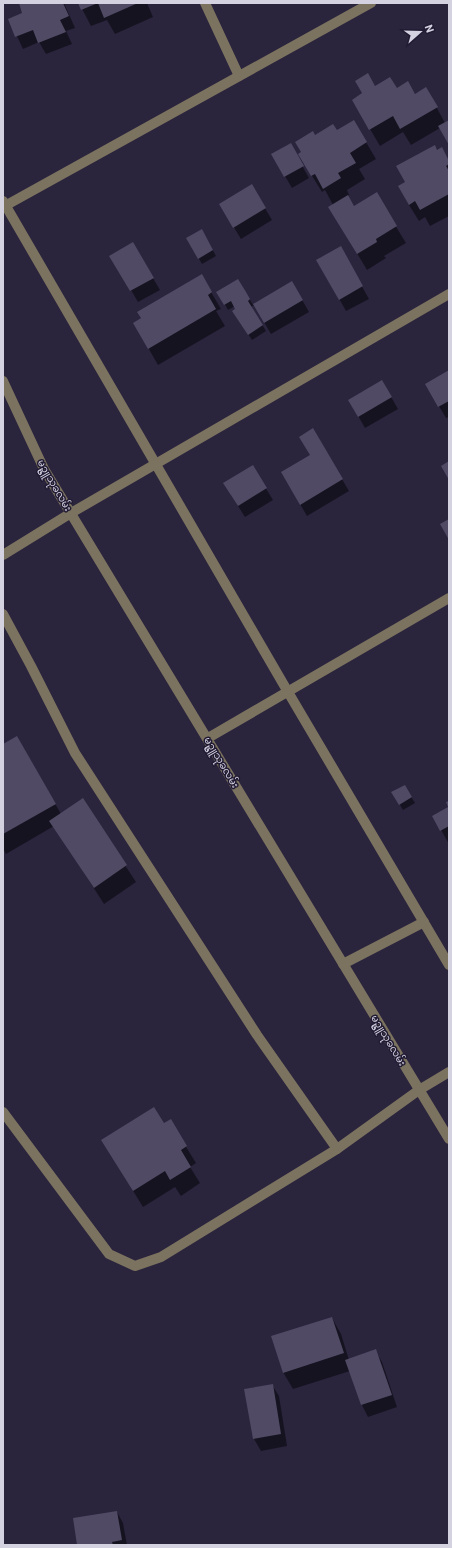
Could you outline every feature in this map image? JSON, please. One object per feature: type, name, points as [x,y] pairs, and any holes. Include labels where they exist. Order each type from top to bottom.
[{"type":"street","points":[[205,3],[239,76]]},
{"type":"street","points":[[370,3],[4,204],[449,965]]},
{"type":"street","points":[[3,554],[449,294]]},
{"type":"street","name":"မဥ္ဇူသုခလမ်း","points":[[3,381],[44,469],[449,1139]]},
{"type":"street","points":[[208,738],[449,598]]},
{"type":"street","points":[[3,614],[32,666],[75,753],[258,1035],[337,1149]]},
{"type":"street","points":[[343,964],[424,922]]},
{"type":"street","points":[[3,1112],[109,1254],[135,1266],[161,1258],[337,1149],[419,1090],[449,1072]]},
{"type":"building","points":[[19,3],[63,3],[69,16],[60,20],[66,32],[38,43],[33,30],[15,37],[8,19],[22,13]]},
{"type":"building","points":[[78,3],[98,3],[81,10]]},
{"type":"building","points":[[98,3],[138,3],[104,18]]},
{"type":"building","points":[[368,73],[375,86],[390,77],[397,88],[408,81],[415,94],[426,87],[438,107],[400,129],[393,116],[369,130],[352,100],[362,93],[355,81]]},
{"type":"building","points":[[354,120],[367,142],[350,153],[356,163],[338,173],[341,178],[323,189],[315,174],[311,176],[298,154],[301,152],[295,142],[313,131],[315,135],[333,124],[337,130]]},
{"type":"building","points":[[449,120],[449,145],[438,126]]},
{"type":"building","points":[[291,143],[304,166],[284,177],[271,154]]},
{"type":"building","points":[[435,145],[437,150],[442,147],[449,161],[449,164],[446,166],[449,171],[449,194],[420,210],[415,201],[409,205],[398,186],[405,182],[396,166]]},
{"type":"building","points":[[252,184],[266,208],[233,228],[219,204]]},
{"type":"building","points":[[377,192],[397,226],[376,239],[377,242],[357,254],[328,207],[348,195],[354,206]]},
{"type":"building","points":[[202,229],[213,250],[198,259],[186,238]]},
{"type":"building","points":[[133,242],[154,278],[130,291],[109,256]]},
{"type":"building","points":[[341,246],[363,286],[339,300],[316,260]]},
{"type":"building","points":[[202,274],[212,292],[208,295],[216,309],[148,349],[133,323],[141,318],[137,312]]},
{"type":"building","points":[[238,279],[250,299],[248,301],[263,325],[248,335],[232,311],[235,309],[231,301],[224,305],[216,292]]},
{"type":"building","points":[[292,281],[303,300],[264,323],[253,304]]},
{"type":"building","points":[[449,370],[449,401],[438,407],[425,384]]},
{"type":"building","points":[[382,380],[392,397],[358,417],[348,400]]},
{"type":"building","points":[[313,428],[343,479],[300,505],[281,472],[310,455],[299,437]]},
{"type":"building","points":[[449,461],[449,480],[441,466]]},
{"type":"building","points":[[253,465],[267,488],[238,506],[223,483]]},
{"type":"building","points":[[449,519],[449,540],[440,524]]},
{"type":"building","points":[[17,736],[56,804],[3,834],[3,744]]},
{"type":"building","points":[[405,785],[412,797],[399,805],[391,792]]},
{"type":"building","points":[[83,798],[127,865],[94,888],[49,821]]},
{"type":"building","points":[[449,801],[449,826],[440,831],[432,816],[448,807],[446,802]]},
{"type":"building","points":[[154,1107],[164,1123],[171,1119],[187,1146],[181,1150],[191,1167],[170,1180],[165,1171],[133,1191],[101,1140]]},
{"type":"building","points":[[332,1317],[344,1353],[283,1373],[271,1336]]},
{"type":"building","points":[[376,1349],[392,1395],[361,1405],[345,1360]]},
{"type":"building","points":[[273,1384],[281,1434],[253,1439],[244,1389]]},
{"type":"building","points":[[117,1511],[122,1540],[112,1542],[113,1545],[77,1545],[73,1518]]}]
